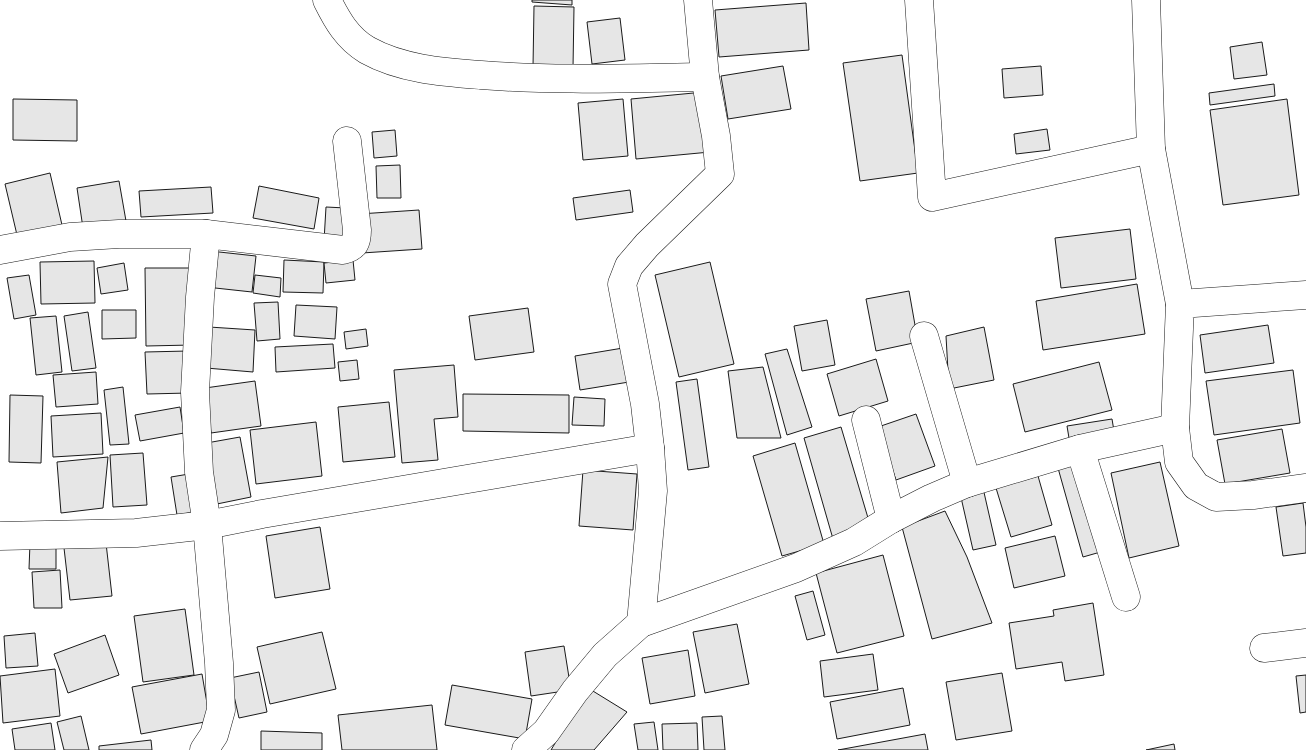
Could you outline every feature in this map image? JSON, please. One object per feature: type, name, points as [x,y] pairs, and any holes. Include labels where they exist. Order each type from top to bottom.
[{"type":"street","points":[[327,0],[345,32],[366,49],[397,63],[443,72],[520,78],[573,80],[705,77]]},
{"type":"street","points":[[641,623],[654,491],[645,404],[622,284],[629,266],[647,245],[720,174],[716,136],[705,77],[698,0]]},
{"type":"street","points":[[919,0],[932,197],[1151,149]]},
{"type":"street","points":[[1146,0],[1151,149],[1180,304],[1175,428],[1179,462],[1196,486],[1216,497],[1253,495],[1306,488]]},
{"type":"street","points":[[0,250],[70,237],[119,234],[206,234],[343,250],[350,248],[357,240],[357,230],[346,142]]},
{"type":"street","points":[[204,750],[214,735],[221,710],[219,662],[199,472],[195,392],[200,297],[206,234]]},
{"type":"street","points":[[1180,304],[1306,295]]},
{"type":"street","points":[[924,336],[967,483]]},
{"type":"street","points":[[866,420],[891,519]]},
{"type":"street","points":[[526,750],[546,732],[575,691],[604,655],[641,623],[796,568],[854,542],[891,519],[967,483],[1080,449],[1175,428]]},
{"type":"street","points":[[0,536],[136,533],[206,525],[650,448]]},
{"type":"street","points":[[1080,449],[1126,597]]},
{"type":"street","points":[[1264,648],[1306,643]]},
{"type":"building","points":[[532,0],[572,0],[572,5],[532,2]]},
{"type":"building","points":[[806,3],[809,50],[719,57],[715,10]]},
{"type":"building","points":[[534,6],[574,7],[573,68],[533,67]]},
{"type":"building","points":[[620,18],[625,60],[592,64],[587,22]]},
{"type":"building","points":[[1262,42],[1267,75],[1234,79],[1230,47]]},
{"type":"building","points":[[902,55],[918,173],[860,181],[843,63]]},
{"type":"building","points":[[783,66],[791,109],[728,119],[721,76]]},
{"type":"building","points":[[1041,66],[1043,95],[1004,98],[1002,69]]},
{"type":"building","points":[[1274,84],[1275,96],[1210,105],[1209,93]]},
{"type":"building","points":[[704,92],[710,152],[636,159],[631,99]]},
{"type":"building","points":[[13,99],[77,100],[77,141],[13,140]]},
{"type":"building","points":[[623,99],[628,156],[583,160],[578,103]]},
{"type":"building","points":[[1287,99],[1299,195],[1223,205],[1210,110]]},
{"type":"building","points":[[1047,129],[1050,150],[1016,154],[1014,134]]},
{"type":"building","points":[[395,130],[397,156],[374,158],[372,132]]},
{"type":"building","points":[[400,165],[401,198],[377,198],[376,166]]},
{"type":"building","points":[[50,173],[62,225],[17,235],[5,184]]},
{"type":"building","points":[[119,181],[126,221],[83,228],[77,188]]},
{"type":"building","points":[[259,186],[319,198],[314,229],[253,218]]},
{"type":"building","points":[[211,187],[213,213],[141,217],[139,191]]},
{"type":"building","points":[[630,190],[633,212],[576,220],[573,198]]},
{"type":"building","points":[[326,207],[346,208],[344,242],[324,241]]},
{"type":"building","points":[[419,210],[422,249],[362,253],[359,214]]},
{"type":"building","points":[[1130,229],[1136,279],[1061,288],[1055,238]]},
{"type":"building","points":[[210,251],[256,256],[252,292],[206,287]]},
{"type":"building","points":[[284,260],[324,262],[323,293],[283,292]]},
{"type":"building","points":[[353,260],[355,280],[326,283],[324,263]]},
{"type":"building","points":[[94,261],[95,303],[41,304],[40,262]]},
{"type":"building","points":[[710,262],[734,364],[679,377],[655,275]]},
{"type":"building","points":[[124,263],[128,290],[101,294],[97,268]]},
{"type":"building","points":[[145,268],[192,268],[192,345],[146,346]]},
{"type":"building","points":[[29,275],[36,315],[14,319],[7,278]]},
{"type":"building","points":[[255,275],[281,278],[280,297],[253,293]]},
{"type":"building","points":[[1137,284],[1145,334],[1043,350],[1036,301]]},
{"type":"building","points":[[909,291],[918,342],[876,351],[866,299]]},
{"type":"building","points":[[278,302],[280,339],[257,341],[254,303]]},
{"type":"building","points":[[296,305],[337,307],[335,339],[294,336]]},
{"type":"building","points":[[528,308],[534,352],[475,360],[469,316]]},
{"type":"building","points":[[102,310],[136,310],[136,338],[102,339]]},
{"type":"building","points":[[88,312],[96,368],[72,371],[64,316]]},
{"type":"building","points":[[56,316],[62,372],[36,375],[30,318]]},
{"type":"building","points":[[827,320],[835,365],[802,371],[794,326]]},
{"type":"building","points":[[1268,325],[1274,363],[1205,373],[1200,335]]},
{"type":"building","points":[[209,327],[255,330],[253,372],[206,368]]},
{"type":"building","points":[[984,327],[994,380],[949,389],[946,336]]},
{"type":"building","points":[[366,329],[368,346],[346,349],[344,332]]},
{"type":"building","points":[[333,344],[335,368],[276,372],[275,347]]},
{"type":"building","points":[[623,348],[629,382],[580,390],[575,356]]},
{"type":"building","points":[[787,349],[812,427],[787,435],[765,354]]},
{"type":"building","points":[[188,351],[189,393],[147,394],[145,352]]},
{"type":"building","points":[[876,359],[888,401],[839,416],[827,374]]},
{"type":"building","points":[[357,360],[359,379],[340,381],[338,362]]},
{"type":"building","points":[[1099,362],[1112,410],[1025,432],[1013,384]]},
{"type":"building","points":[[454,365],[458,417],[434,419],[438,460],[402,463],[394,370]]},
{"type":"building","points":[[763,367],[781,438],[737,438],[728,371]]},
{"type":"building","points":[[1293,370],[1300,423],[1214,435],[1206,381]]},
{"type":"building","points":[[96,372],[98,404],[56,407],[53,375]]},
{"type":"building","points":[[697,379],[709,467],[688,470],[676,382]]},
{"type":"building","points":[[255,381],[261,426],[211,433],[205,388]]},
{"type":"building","points":[[123,387],[129,444],[110,445],[104,390]]},
{"type":"building","points":[[463,394],[569,395],[569,433],[463,431]]},
{"type":"building","points":[[10,395],[43,396],[41,463],[9,462]]},
{"type":"building","points":[[574,397],[605,399],[604,426],[572,425]]},
{"type":"building","points":[[389,402],[395,457],[343,462],[338,407]]},
{"type":"building","points":[[180,407],[184,433],[140,441],[135,415]]},
{"type":"building","points":[[101,413],[103,454],[53,457],[51,416]]},
{"type":"building","points":[[916,414],[935,466],[896,480],[878,427]]},
{"type":"building","points":[[1112,419],[1114,431],[1069,438],[1067,426]]},
{"type":"building","points":[[316,422],[322,476],[256,484],[250,430]]},
{"type":"building","points":[[841,427],[871,528],[833,539],[804,438]]},
{"type":"building","points":[[1282,429],[1290,473],[1225,484],[1217,440]]},
{"type":"building","points":[[240,437],[251,497],[212,505],[201,444]]},
{"type":"building","points":[[795,443],[824,544],[782,556],[753,456]]},
{"type":"building","points":[[143,453],[147,505],[113,507],[110,455]]},
{"type":"building","points":[[108,457],[103,508],[61,513],[57,462]]},
{"type":"building","points":[[1078,462],[1104,551],[1083,557],[1058,468]]},
{"type":"building","points":[[1160,462],[1179,546],[1129,558],[1111,473]]},
{"type":"building","points":[[583,470],[637,474],[633,530],[579,526]]},
{"type":"building","points":[[189,474],[195,512],[177,515],[171,477]]},
{"type":"building","points":[[1038,476],[1052,525],[1011,537],[996,488]]},
{"type":"building","points":[[983,488],[996,545],[973,550],[960,493]]},
{"type":"building","points":[[1303,503],[1306,527],[1306,553],[1283,556],[1276,507]]},
{"type":"building","points":[[945,511],[967,557],[992,623],[932,639],[902,527]]},
{"type":"building","points":[[320,527],[330,589],[275,598],[266,536]]},
{"type":"building","points":[[1055,536],[1065,576],[1014,588],[1005,548]]},
{"type":"building","points":[[30,543],[56,543],[56,569],[29,569]]},
{"type":"building","points":[[106,543],[112,596],[70,600],[64,548]]},
{"type":"building","points":[[883,555],[904,636],[837,653],[816,573]]},
{"type":"building","points":[[60,570],[62,608],[34,608],[32,572]]},
{"type":"building","points":[[813,591],[825,635],[807,640],[795,596]]},
{"type":"building","points":[[1093,603],[1104,675],[1065,681],[1062,662],[1016,669],[1009,623],[1054,616],[1053,610]]},
{"type":"building","points":[[185,609],[194,675],[143,682],[134,616]]},
{"type":"building","points":[[737,624],[749,684],[705,693],[693,632]]},
{"type":"building","points":[[322,632],[336,689],[270,704],[257,647]]},
{"type":"building","points":[[35,633],[38,666],[6,668],[4,636]]},
{"type":"building","points":[[105,635],[119,675],[68,693],[54,654]]},
{"type":"building","points":[[564,646],[571,690],[531,696],[525,652]]},
{"type":"building","points":[[688,650],[695,696],[650,704],[642,658]]},
{"type":"building","points":[[873,654],[878,690],[824,697],[820,661]]},
{"type":"building","points":[[55,669],[60,716],[3,723],[0,676]]},
{"type":"building","points":[[259,672],[267,712],[239,718],[230,678]]},
{"type":"building","points":[[1002,673],[1012,731],[956,740],[946,682]]},
{"type":"building","points":[[202,674],[210,721],[141,734],[132,687]]},
{"type":"building","points":[[1306,675],[1306,712],[1300,713],[1296,676]]},
{"type":"building","points":[[452,685],[532,699],[525,739],[445,725]]},
{"type":"building","points":[[588,688],[627,712],[594,750],[551,750]]},
{"type":"building","points":[[903,688],[910,725],[837,739],[830,702]]},
{"type":"building","points":[[432,705],[437,750],[342,750],[338,715]]},
{"type":"building","points":[[81,716],[89,750],[64,750],[57,722]]},
{"type":"building","points":[[722,716],[725,750],[704,750],[702,717]]},
{"type":"building","points":[[654,722],[658,750],[638,750],[634,724]]},
{"type":"building","points":[[51,723],[55,750],[15,750],[12,729]]},
{"type":"building","points":[[697,723],[698,750],[663,750],[662,724]]},
{"type":"building","points":[[261,731],[322,733],[322,750],[261,750]]},
{"type":"building","points":[[925,734],[928,750],[838,750]]},
{"type":"building","points":[[151,740],[152,750],[99,750],[99,746]]},
{"type":"building","points":[[1174,744],[1175,750],[1146,750]]}]
